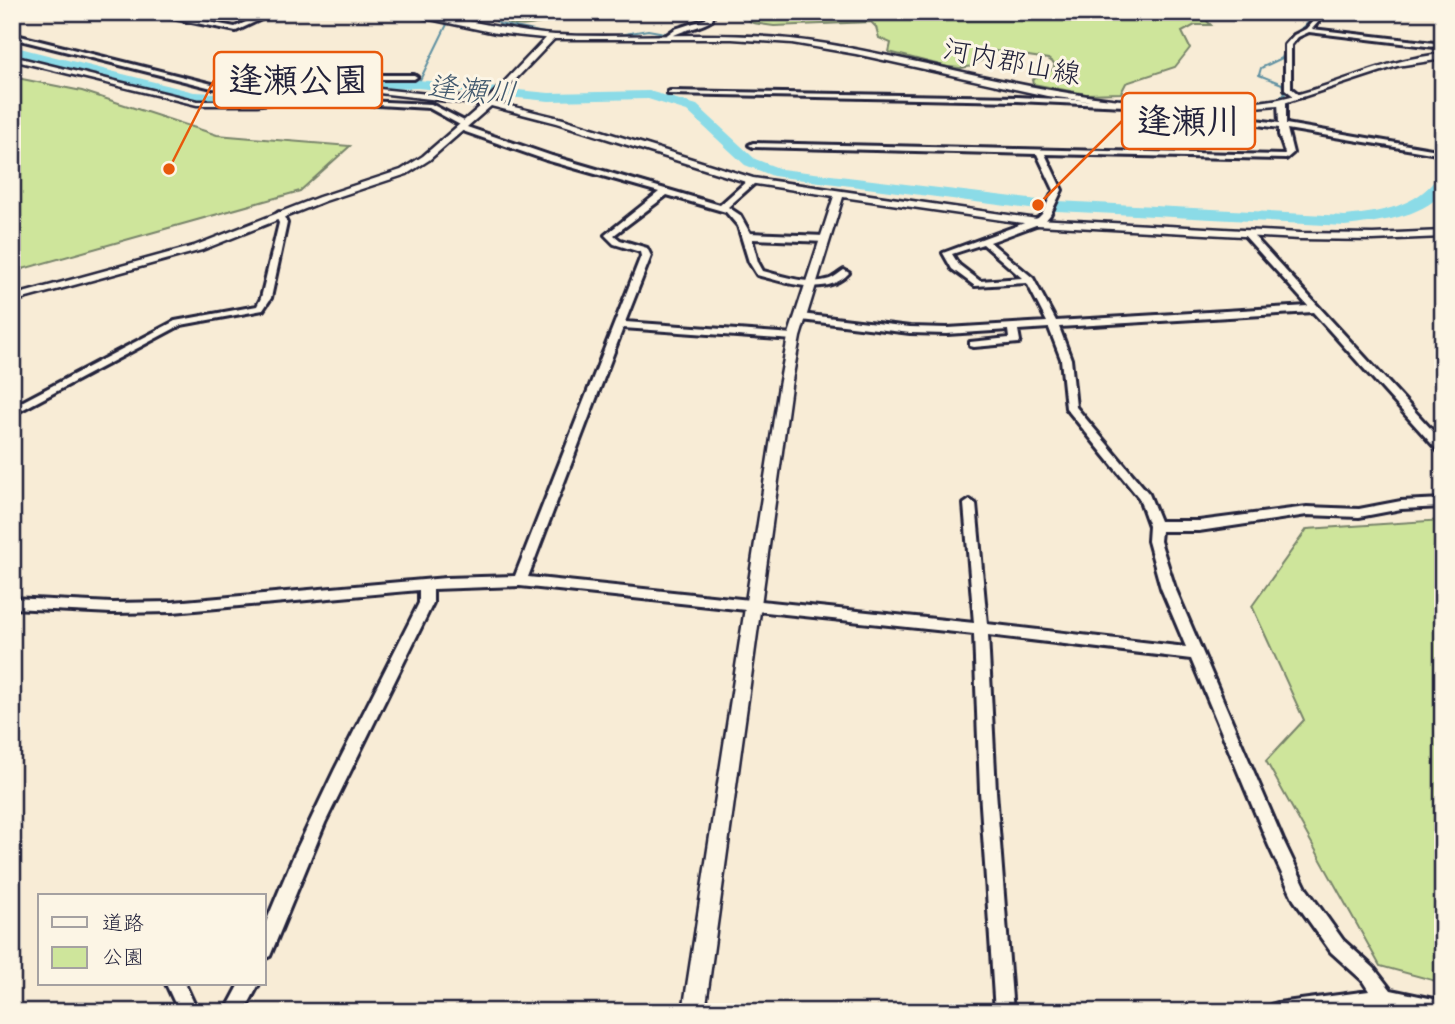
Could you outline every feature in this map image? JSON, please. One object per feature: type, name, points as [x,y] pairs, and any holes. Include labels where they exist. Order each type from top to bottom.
[{"type":"main road","name":"河内郡山線","points":[[401,12],[552,37],[741,37],[799,42],[1047,93],[1123,103],[1211,105],[1282,102],[1398,61],[1443,55]]},
{"type":"street","points":[[145,12],[236,29],[273,12]]},
{"type":"street","points":[[667,37],[677,29],[701,25],[709,20],[711,12]]},
{"type":"street","points":[[1298,97],[1288,89],[1288,45],[1293,38],[1308,30],[1324,12]]},
{"type":"street","points":[[1308,30],[1443,46]]},
{"type":"street","points":[[12,36],[212,86],[254,89],[357,77],[414,78]]},
{"type":"street","points":[[12,299],[198,248],[279,215],[404,172],[426,158],[464,126],[552,37]]},
{"type":"street","points":[[12,58],[197,103],[257,103],[342,93],[379,92],[490,102],[752,181],[1042,219],[1247,234],[1361,237],[1443,234]]},
{"type":"street","points":[[670,93],[1123,103],[1443,153]]},
{"type":"street","points":[[344,101],[430,106],[464,126],[663,193],[722,208],[737,216],[747,236],[756,271],[811,283],[836,280],[844,273]]},
{"type":"street","points":[[753,145],[1286,157],[1289,153],[1283,135],[1282,102]]},
{"type":"street","points":[[1030,281],[978,284],[955,267],[947,253],[1042,219],[1058,190],[1040,150]]},
{"type":"street","points":[[722,208],[752,181]]},
{"type":"street","points":[[520,581],[646,252],[617,242],[609,235],[663,193]]},
{"type":"street","points":[[694,1012],[794,337],[839,194]]},
{"type":"street","points":[[12,412],[178,323],[260,308],[266,298],[283,223],[279,215]]},
{"type":"street","points":[[1247,234],[1312,309],[1346,342],[1443,449]]},
{"type":"street","points":[[747,236],[825,239]]},
{"type":"street","points":[[984,240],[1030,281],[1053,325],[1066,359],[1069,404],[1138,486],[1155,526],[1154,541],[1161,566],[1272,834],[1300,894],[1326,932],[1368,974],[1386,999]]},
{"type":"street","points":[[801,317],[927,331],[1312,309]]},
{"type":"street","points":[[620,325],[794,337]]},
{"type":"street","points":[[974,344],[1015,341],[1012,326]]},
{"type":"street","points":[[1155,526],[1199,526],[1307,511],[1359,513],[1401,505],[1443,503]]},
{"type":"street","points":[[970,504],[981,630],[988,791],[1004,1012]]},
{"type":"street","points":[[12,603],[138,609],[426,585],[520,581],[1196,654]]},
{"type":"street","points":[[266,944],[280,906],[318,822],[426,603],[426,585]]},
{"type":"street","points":[[176,986],[189,1012]]},
{"type":"street","points":[[234,1012],[249,986]]},
{"type":"street","points":[[1278,1012],[1386,999],[1443,1010]]},
{"type":"green space","points":[[493,12],[569,12],[566,17],[548,22],[517,25],[500,19]]},
{"type":"green space","points":[[736,12],[1164,12],[1181,19],[1206,20],[1211,25],[1195,25],[1182,32],[1190,48],[1175,67],[1126,83],[1121,93],[1086,94],[1033,84],[1032,80],[1053,69],[1055,64],[1048,59],[995,51],[973,66],[948,67],[889,52],[891,43],[879,38],[876,27],[871,22],[774,26],[753,23]]},
{"type":"green space","points":[[12,77],[82,91],[217,135],[350,146],[300,191],[12,272]]},
{"type":"green space","points":[[1443,520],[1443,983],[1380,966],[1266,761],[1304,720],[1252,606],[1307,529]]},
{"type":"waterway","points":[[418,84],[453,12]]},
{"type":"waterway","points":[[484,12],[500,24],[549,34],[613,36],[648,30],[682,36]]},
{"type":"waterway","points":[[1274,100],[1285,94],[1282,84],[1259,75],[1261,68],[1282,58],[1288,40],[1320,12]]},
{"type":"waterway","points":[[742,36],[814,42]]},
{"type":"waterway","points":[[825,44],[900,59]]},
{"type":"waterway","name":"逢瀬川","points":[[12,50],[194,96],[238,98],[346,86],[418,84],[549,97],[649,95],[692,108],[750,162],[778,173],[1038,205],[1345,221],[1378,217],[1411,207],[1435,192],[1443,179]]},
{"type":"waterway","points":[[955,71],[996,79]]},
{"type":"waterway","points":[[1093,97],[1201,102],[1267,101]]},
{"type":"place","name":"逢瀬公園","points":[[169,169]]},
{"type":"place","name":"逢瀬川","points":[[1038,205]]}]
